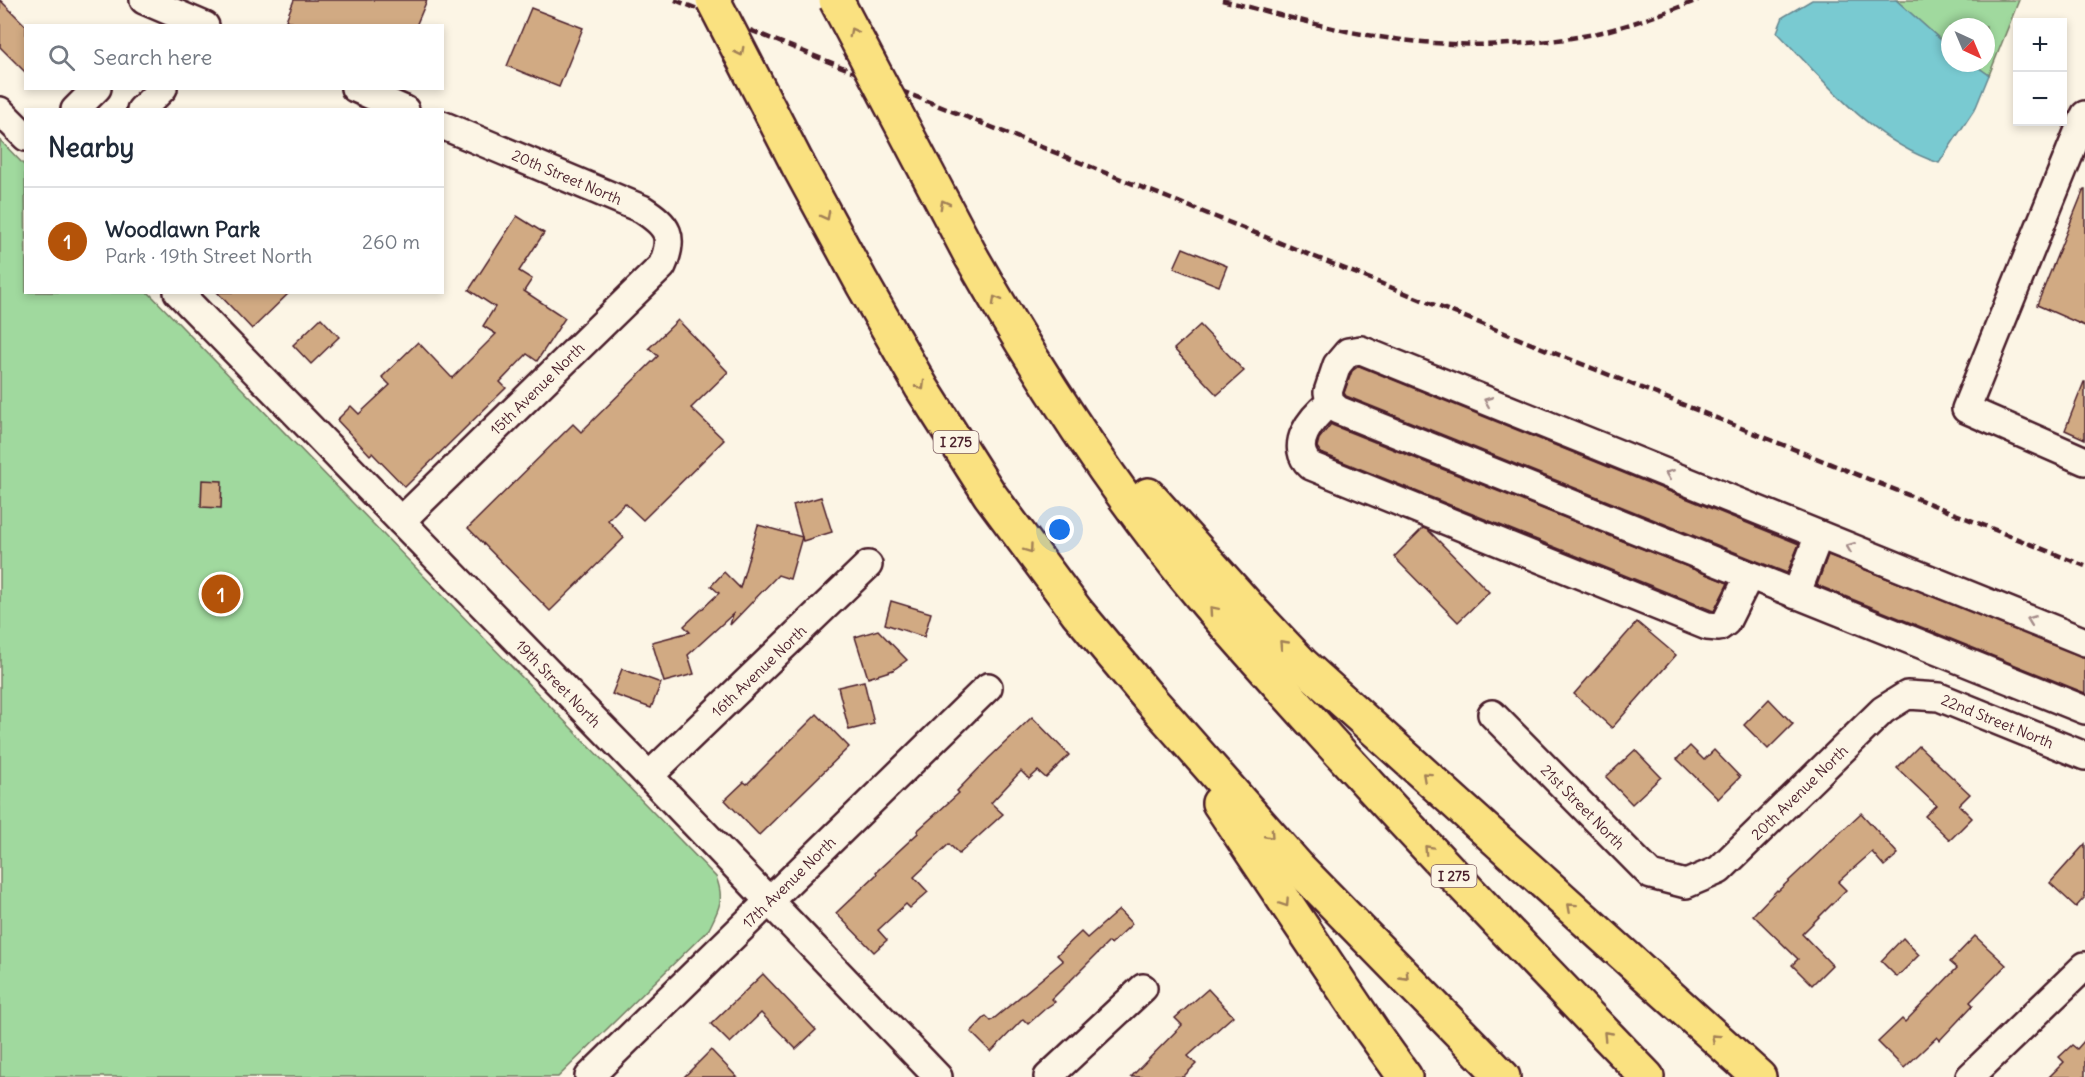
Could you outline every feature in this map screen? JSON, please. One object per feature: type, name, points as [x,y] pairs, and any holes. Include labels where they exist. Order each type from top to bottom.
[{"type":"highway","name":"I 275","points":[[713,0],[862,283],[911,369],[990,495],[1077,612],[1148,697],[1297,866],[1503,1077]]},
{"type":"highway","name":"I 275","points":[[836,0],[971,256],[1022,344],[1076,427],[1142,520],[1205,601],[1461,884],[1647,1077]]},
{"type":"highway","points":[[1022,344],[1157,505],[1302,664],[1759,1077]]},
{"type":"highway","points":[[1148,697],[1405,1077]]},
{"type":"street","points":[[148,10],[198,24]]},
{"type":"street","points":[[77,108],[95,90]]},
{"type":"street","points":[[143,108],[160,90]]},
{"type":"street","points":[[360,90],[400,108]]},
{"type":"street","points":[[0,111],[24,134]]},
{"type":"street","points":[[2085,115],[1966,408],[2085,461]]},
{"type":"street","name":"20th Street North","points":[[444,126],[642,209],[660,221],[668,234],[669,250]]},
{"type":"street","name":"15th Avenue North","points":[[401,521],[662,266],[669,250]]},
{"type":"street","name":"19th Street North","points":[[180,294],[938,1077]]},
{"type":"street","points":[[2085,642],[1361,350],[1348,352],[1337,365],[1328,392],[1330,403],[1338,410],[2085,710]]},
{"type":"street","points":[[1330,403],[1319,411],[1305,431],[1300,448],[1302,459],[1311,466],[1707,626],[1719,627],[1726,622],[1749,576]]},
{"type":"street","points":[[1796,595],[1820,535]]},
{"type":"street","name":"16th Avenue North","points":[[649,776],[868,565]]},
{"type":"street","name":"17th Avenue North","points":[[588,1077],[988,687]]},
{"type":"street","name":"22nd Street North","points":[[1907,695],[1939,697],[2085,756]]},
{"type":"street","name":"20th Avenue North","points":[[1686,884],[1719,870],[1883,710],[1907,695]]},
{"type":"street","name":"21st Street North","points":[[1492,714],[1652,875],[1686,884]]},
{"type":"street","points":[[1971,1077],[2085,966]]},
{"type":"street","points":[[1048,1077],[1143,988]]},
{"type":"green space","points":[[1896,0],[2019,0],[1995,60],[1995,18],[1941,18],[1941,40]]},
{"type":"green space","points":[[0,140],[24,165],[24,294],[150,294],[716,877],[720,904],[709,929],[558,1077],[0,1077]]},
{"type":"water","points":[[1812,0],[1896,0],[1941,40],[1941,72],[1985,72],[1989,75],[1976,107],[1939,163],[1892,141],[1851,108],[1777,32],[1783,17]]},
{"type":"building","points":[[0,0],[24,24],[24,71],[0,47]]},
{"type":"building","points":[[294,0],[427,0],[417,24],[296,24],[286,20]]},
{"type":"building","points":[[531,8],[583,28],[559,87],[507,66]]},
{"type":"building","points":[[2085,189],[2085,326],[2037,305]]},
{"type":"building","points":[[517,216],[544,233],[519,271],[532,279],[524,291],[565,318],[537,361],[527,354],[500,382],[506,388],[405,487],[337,420],[351,406],[359,414],[390,385],[382,377],[418,342],[452,378],[496,334],[483,326],[495,307],[469,290]]},
{"type":"building","points":[[1183,248],[1227,266],[1219,286],[1174,268]]},
{"type":"building","points":[[219,294],[288,294],[252,329]]},
{"type":"building","points":[[321,318],[339,337],[311,364],[293,345]]},
{"type":"building","points":[[678,320],[728,372],[691,408],[724,440],[643,520],[625,503],[608,520],[624,538],[550,611],[468,528],[573,424],[581,432],[658,356],[649,348]]},
{"type":"building","points":[[1200,325],[1244,371],[1217,395],[1174,349]]},
{"type":"building","points":[[1359,366],[1799,544],[1787,573],[1346,396],[1344,393],[1352,371]]},
{"type":"building","points":[[2085,382],[2085,439],[2065,430]]},
{"type":"building","points":[[1331,424],[1728,583],[1714,611],[1711,610],[1321,453],[1317,447],[1319,439]]},
{"type":"building","points":[[202,480],[222,481],[221,508],[201,507]]},
{"type":"building","points":[[821,497],[832,532],[803,541],[793,505]]},
{"type":"building","points":[[758,525],[802,537],[790,579],[778,575],[730,625],[733,614],[688,655],[694,674],[664,682],[652,642],[690,632],[684,626],[719,593],[711,586],[724,572],[740,588]]},
{"type":"building","points":[[1423,528],[1428,530],[1489,592],[1458,622],[1394,557]]},
{"type":"building","points":[[1828,555],[2085,657],[2085,693],[1817,585]]},
{"type":"building","points":[[891,601],[931,613],[924,637],[885,624]]},
{"type":"building","points":[[1637,622],[1676,655],[1612,728],[1574,694]]},
{"type":"building","points":[[878,630],[907,660],[893,670],[868,678],[855,637]]},
{"type":"building","points":[[622,669],[661,683],[651,708],[612,694]]},
{"type":"building","points":[[864,681],[874,724],[849,730],[838,687]]},
{"type":"building","points":[[1769,699],[1793,724],[1768,749],[1744,725]]},
{"type":"building","points":[[817,714],[849,747],[759,835],[725,800],[744,782],[747,784]]},
{"type":"building","points":[[1032,717],[1069,755],[1046,778],[1038,771],[1029,779],[1021,771],[991,803],[1003,814],[959,854],[949,844],[914,877],[928,892],[910,908],[906,904],[878,930],[887,940],[874,952],[836,913],[918,833],[917,831],[959,793],[957,791]]},
{"type":"building","points":[[1690,746],[1704,760],[1714,750],[1740,777],[1718,799],[1677,759]]},
{"type":"building","points":[[1919,746],[1970,794],[1959,805],[1972,818],[1950,840],[1925,816],[1936,805],[1897,768]]},
{"type":"building","points":[[1635,750],[1661,777],[1632,804],[1606,777]]},
{"type":"building","points":[[1861,813],[1898,854],[1884,866],[1872,852],[1838,882],[1846,890],[1802,934],[1832,965],[1812,985],[1792,965],[1798,959],[1753,915]]},
{"type":"building","points":[[2085,844],[2085,897],[2076,907],[2050,883]]},
{"type":"building","points":[[1119,910],[1132,924],[1111,944],[1109,942],[1052,999],[1055,1002],[1028,1024],[1023,1019],[991,1052],[971,1032],[986,1016],[991,1021],[1063,961],[1057,955],[1081,932],[1087,938]]},
{"type":"building","points":[[1975,936],[2006,965],[1970,1002],[1973,1005],[1940,1040],[1937,1037],[1904,1068],[1878,1042],[1902,1019],[1905,1022],[1957,968],[1950,962]]},
{"type":"building","points":[[1903,938],[1919,955],[1897,977],[1881,961]]},
{"type":"building","points":[[763,974],[816,1030],[796,1049],[761,1013],[730,1043],[711,1024]]},
{"type":"building","points":[[1208,989],[1233,1016],[1188,1056],[1196,1064],[1183,1077],[1131,1077],[1182,1025],[1175,1018]]},
{"type":"building","points":[[2085,1040],[2085,1077],[2049,1077],[2064,1062],[2059,1057],[2072,1045],[2077,1049]]},
{"type":"building","points":[[711,1050],[737,1077],[684,1077]]},
{"type":"railway","points":[[675,0],[2085,566]]},
{"type":"railway","points":[[1222,0],[1351,32],[1410,41],[1472,45],[1534,43],[1593,34],[1633,23],[1698,0]]},
{"type":"place","name":"Woodlawn Park","points":[[221,594]]}]
